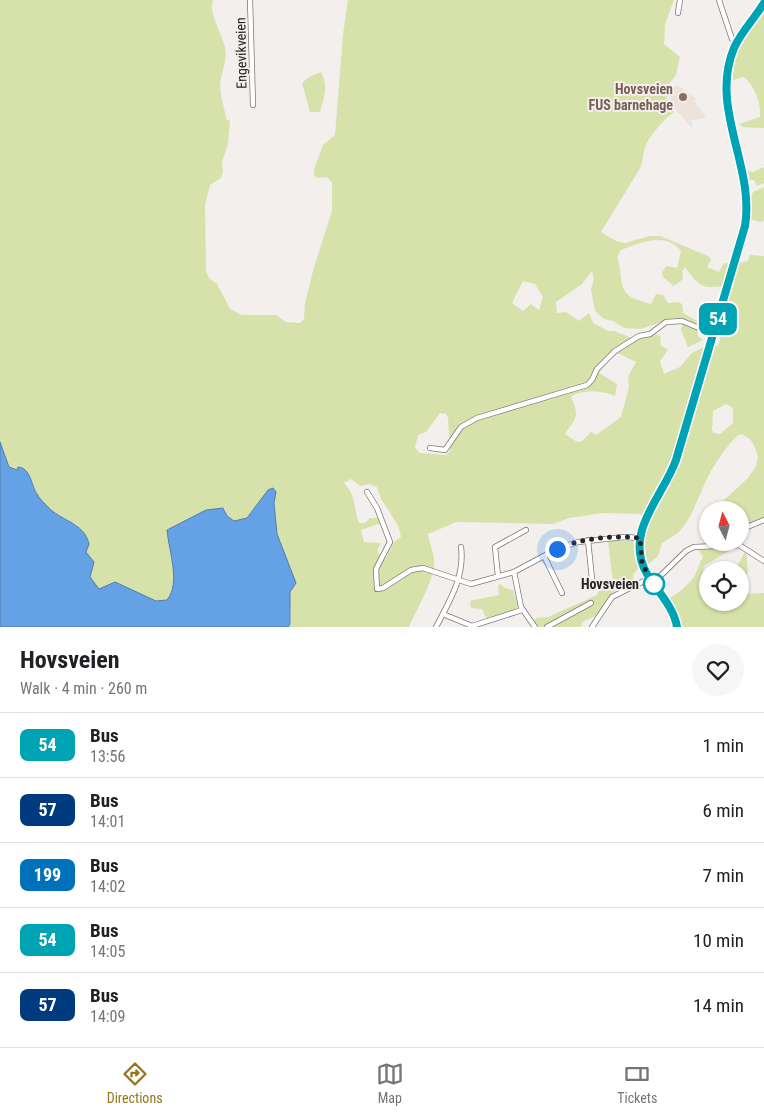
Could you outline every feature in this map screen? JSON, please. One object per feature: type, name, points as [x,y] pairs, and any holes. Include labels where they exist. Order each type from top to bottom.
[{"type":"street","name":"Engevikveien","points":[[250,0],[253,105]]},
{"type":"street","points":[[678,13],[680,0]]},
{"type":"street","points":[[718,0],[732,39],[737,42]]},
{"type":"street","points":[[677,627],[672,611],[651,581],[642,564],[640,538],[648,512],[672,471],[745,226],[747,210],[746,191],[727,99],[729,68],[737,42],[764,3]]},
{"type":"street","points":[[430,448],[445,450],[461,427],[477,418],[587,385],[592,380],[597,369],[615,351],[638,336],[650,334],[666,322],[681,321],[704,330],[715,328]]},
{"type":"street","points":[[367,492],[377,508],[390,542],[376,569],[376,589],[382,588],[410,570],[424,568],[470,584],[514,572],[567,545],[588,540],[624,536],[640,538]]},
{"type":"street","points":[[749,526],[764,520]]},
{"type":"street","points":[[498,576],[495,547],[526,530]]},
{"type":"street","points":[[584,587],[591,584],[588,540]]},
{"type":"street","points":[[436,627],[458,581],[462,564],[461,547]]},
{"type":"street","points":[[592,627],[612,597],[651,581],[688,549],[699,547]]},
{"type":"street","points":[[749,550],[764,561]]},
{"type":"street","points":[[544,556],[562,593]]},
{"type":"street","points":[[514,572],[522,610],[535,627]]},
{"type":"street","points":[[547,627],[591,603]]},
{"type":"street","points":[[443,614],[466,625],[475,626],[522,610]]},
{"type":"shaded area","points":[[677,85],[696,98],[694,101],[706,118],[691,120],[693,129],[676,110],[667,93]]},
{"type":"green space","points":[[0,0],[213,0],[212,11],[226,53],[220,85],[226,119],[230,121],[228,144],[222,162],[223,171],[221,178],[210,185],[205,205],[206,271],[209,278],[217,284],[230,309],[242,315],[276,315],[286,322],[300,323],[304,319],[305,303],[314,267],[332,211],[332,183],[327,177],[318,178],[314,175],[314,169],[323,145],[335,135],[343,35],[348,0],[674,0],[665,24],[664,44],[680,57],[676,75],[666,88],[667,99],[674,112],[652,135],[644,151],[639,170],[601,232],[616,241],[625,243],[650,236],[660,236],[708,256],[711,260],[707,267],[719,272],[724,263],[731,264],[724,286],[710,287],[701,285],[685,267],[682,271],[683,279],[674,286],[663,277],[662,273],[666,266],[677,268],[681,251],[668,241],[652,240],[636,244],[621,250],[618,255],[622,285],[631,297],[651,304],[656,294],[663,295],[668,303],[678,302],[682,304],[683,313],[703,324],[711,316],[716,316],[711,324],[706,327],[685,319],[672,318],[641,329],[624,328],[613,321],[604,319],[595,311],[591,290],[594,278],[592,271],[582,284],[556,302],[557,313],[566,312],[579,321],[589,313],[593,323],[608,331],[614,331],[637,340],[656,334],[661,337],[660,345],[668,350],[660,361],[664,374],[680,367],[692,353],[706,346],[669,472],[643,514],[602,513],[569,518],[553,524],[456,522],[428,534],[434,558],[434,568],[429,584],[409,627],[288,627],[291,617],[290,595],[296,584],[276,531],[275,495],[273,488],[268,490],[247,518],[234,521],[227,516],[225,509],[206,510],[167,530],[174,566],[174,584],[167,600],[156,601],[115,582],[99,589],[90,577],[93,560],[86,552],[87,537],[76,524],[52,513],[38,496],[32,480],[18,470],[9,467],[0,442]],"holes":[[[523,281],[535,284],[543,297],[539,310],[531,304],[523,311],[512,303]],[[613,354],[620,354],[636,362],[628,377],[629,387],[621,417],[596,435],[591,432],[582,441],[577,442],[565,434],[576,417],[571,397],[575,394],[592,392],[615,396],[617,384],[599,373]],[[440,413],[446,414],[448,418],[450,451],[446,455],[420,453],[415,448],[418,435],[426,432]],[[351,479],[360,486],[369,484],[377,487],[382,500],[397,523],[401,537],[394,542],[385,560],[382,559],[377,550],[381,543],[364,542],[361,530],[381,523],[377,518],[370,518],[365,523],[359,523],[353,498],[344,483]]]},
{"type":"green space","points":[[764,7],[764,128],[743,127],[739,124],[760,117],[760,106],[748,80],[744,77],[733,80],[735,58],[741,41]]},
{"type":"green space","points":[[321,72],[325,82],[323,102],[320,112],[310,112],[302,83],[309,77]]},
{"type":"green space","points":[[764,167],[764,183],[757,186],[754,180],[750,180],[748,171],[753,172]]},
{"type":"green space","points":[[764,187],[764,220],[761,222],[750,219],[749,202],[753,192]]},
{"type":"green space","points":[[750,255],[764,256],[764,518],[749,524],[749,501],[723,501],[748,478],[756,466],[758,457],[755,447],[750,439],[742,434],[738,435],[727,447],[713,468],[686,523],[681,530],[662,543],[658,556],[648,564],[644,545],[645,534],[653,511],[680,463],[714,345],[718,346],[723,330],[717,330],[735,271],[740,263],[748,261]],"holes":[[[726,404],[733,408],[733,423],[720,434],[714,433],[712,430],[713,411]]]},
{"type":"green space","points":[[683,323],[697,329],[698,336],[703,340],[688,347],[681,330]]},
{"type":"green space","points":[[608,541],[633,541],[640,567],[633,574],[634,584],[614,592],[605,608],[594,617],[582,622],[581,627],[539,627],[534,621],[536,618],[548,617],[597,595],[603,583],[613,582]]},
{"type":"green space","points":[[700,551],[729,551],[712,561],[701,561],[703,558]]},
{"type":"green space","points":[[745,551],[746,551],[747,561],[740,561]]},
{"type":"green space","points":[[699,565],[699,611],[749,611],[749,594],[764,593],[764,627],[681,627],[676,611],[668,599],[682,590]]},
{"type":"green space","points":[[500,584],[505,588],[513,590],[518,607],[515,610],[487,619],[482,609],[471,608],[470,601],[499,595],[498,586]]},
{"type":"water","points":[[0,442],[9,467],[17,470],[18,467],[26,470],[37,494],[43,502],[52,511],[82,531],[89,544],[86,552],[94,562],[90,577],[99,589],[115,582],[156,601],[167,600],[173,585],[174,576],[167,530],[206,510],[223,508],[227,516],[234,521],[247,518],[268,490],[273,488],[276,492],[274,503],[277,534],[296,583],[290,592],[290,624],[288,627],[0,627]]},
{"type":"bus line","name":"54","points":[[677,627],[672,611],[642,564],[640,538],[648,512],[670,476],[676,460],[745,226],[746,195],[731,129],[727,81],[730,61],[737,42],[764,3]]},
{"type":"place","name":"Hovsveien FUS barnehage","points":[[683,97]]},
{"type":"place","name":"Hovsveien","points":[[654,584]]},
{"type":"route","points":[[557,549],[588,540],[624,536],[640,538],[642,564],[654,584]]}]
